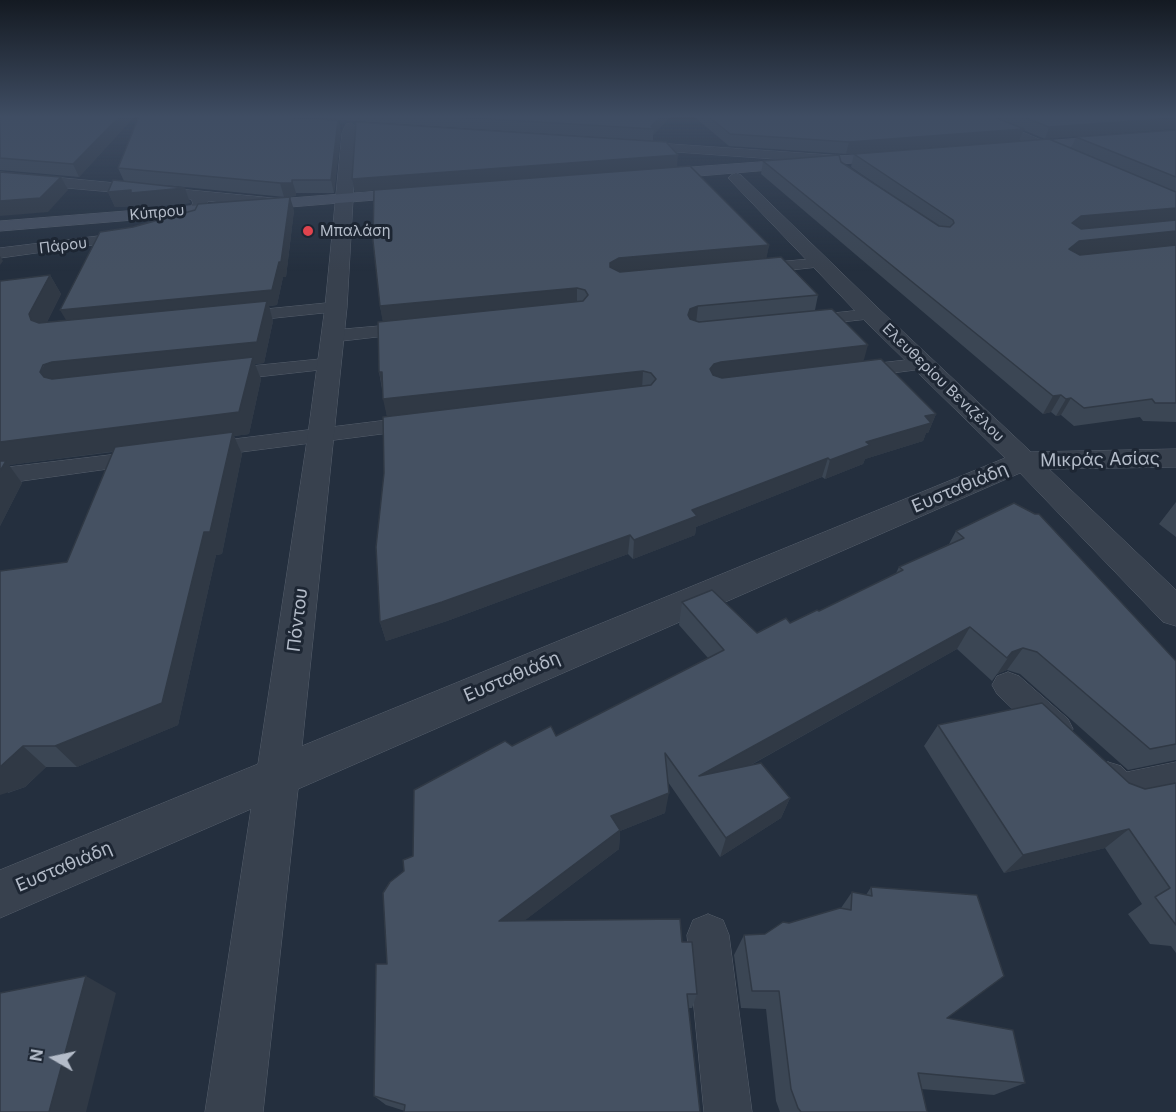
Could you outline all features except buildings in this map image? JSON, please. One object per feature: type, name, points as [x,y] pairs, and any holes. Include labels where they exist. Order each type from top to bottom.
[{"type":"main road","points":[[636,181],[855,168]]},
{"type":"main road","name":"Κύπρου","points":[[0,234],[197,208],[344,203],[431,197]]},
{"type":"main road","name":"Κύπρου","points":[[0,226],[197,208],[344,203]]},
{"type":"street","name":"Πόντου","points":[[234,1112],[322,434],[333,336],[346,168]]},
{"type":"street","name":"Ελευθερίου Βενιζέλου","points":[[723,168],[1176,612]]},
{"type":"street","points":[[839,168],[847,169]]},
{"type":"street","points":[[0,177],[197,208]]},
{"type":"street","name":"Μικράς Ασίας","points":[[1024,461],[1176,458]]},
{"type":"street","name":"Ευσταθιάδη","points":[[0,894],[1024,461]]},
{"type":"lane","points":[[165,228],[197,208]]},
{"type":"lane","name":"Πάρου","points":[[0,253],[98,242],[147,233]]},
{"type":"lane","points":[[88,262],[98,242]]},
{"type":"lane","points":[[738,271],[821,263]]},
{"type":"lane","points":[[790,322],[871,314]]},
{"type":"lane","points":[[218,319],[333,336]]},
{"type":"lane","points":[[203,377],[333,336],[437,325]]},
{"type":"lane","points":[[832,375],[923,364]]},
{"type":"lane","points":[[184,452],[440,420]]},
{"type":"lane","points":[[0,476],[161,455]]},
{"type":"lane","points":[[1008,685],[1121,790],[1176,779]]},
{"type":"lane","points":[[708,935],[728,1112]]},
{"type":"place","name":"Μπαλάση","points":[[308,231]]}]
